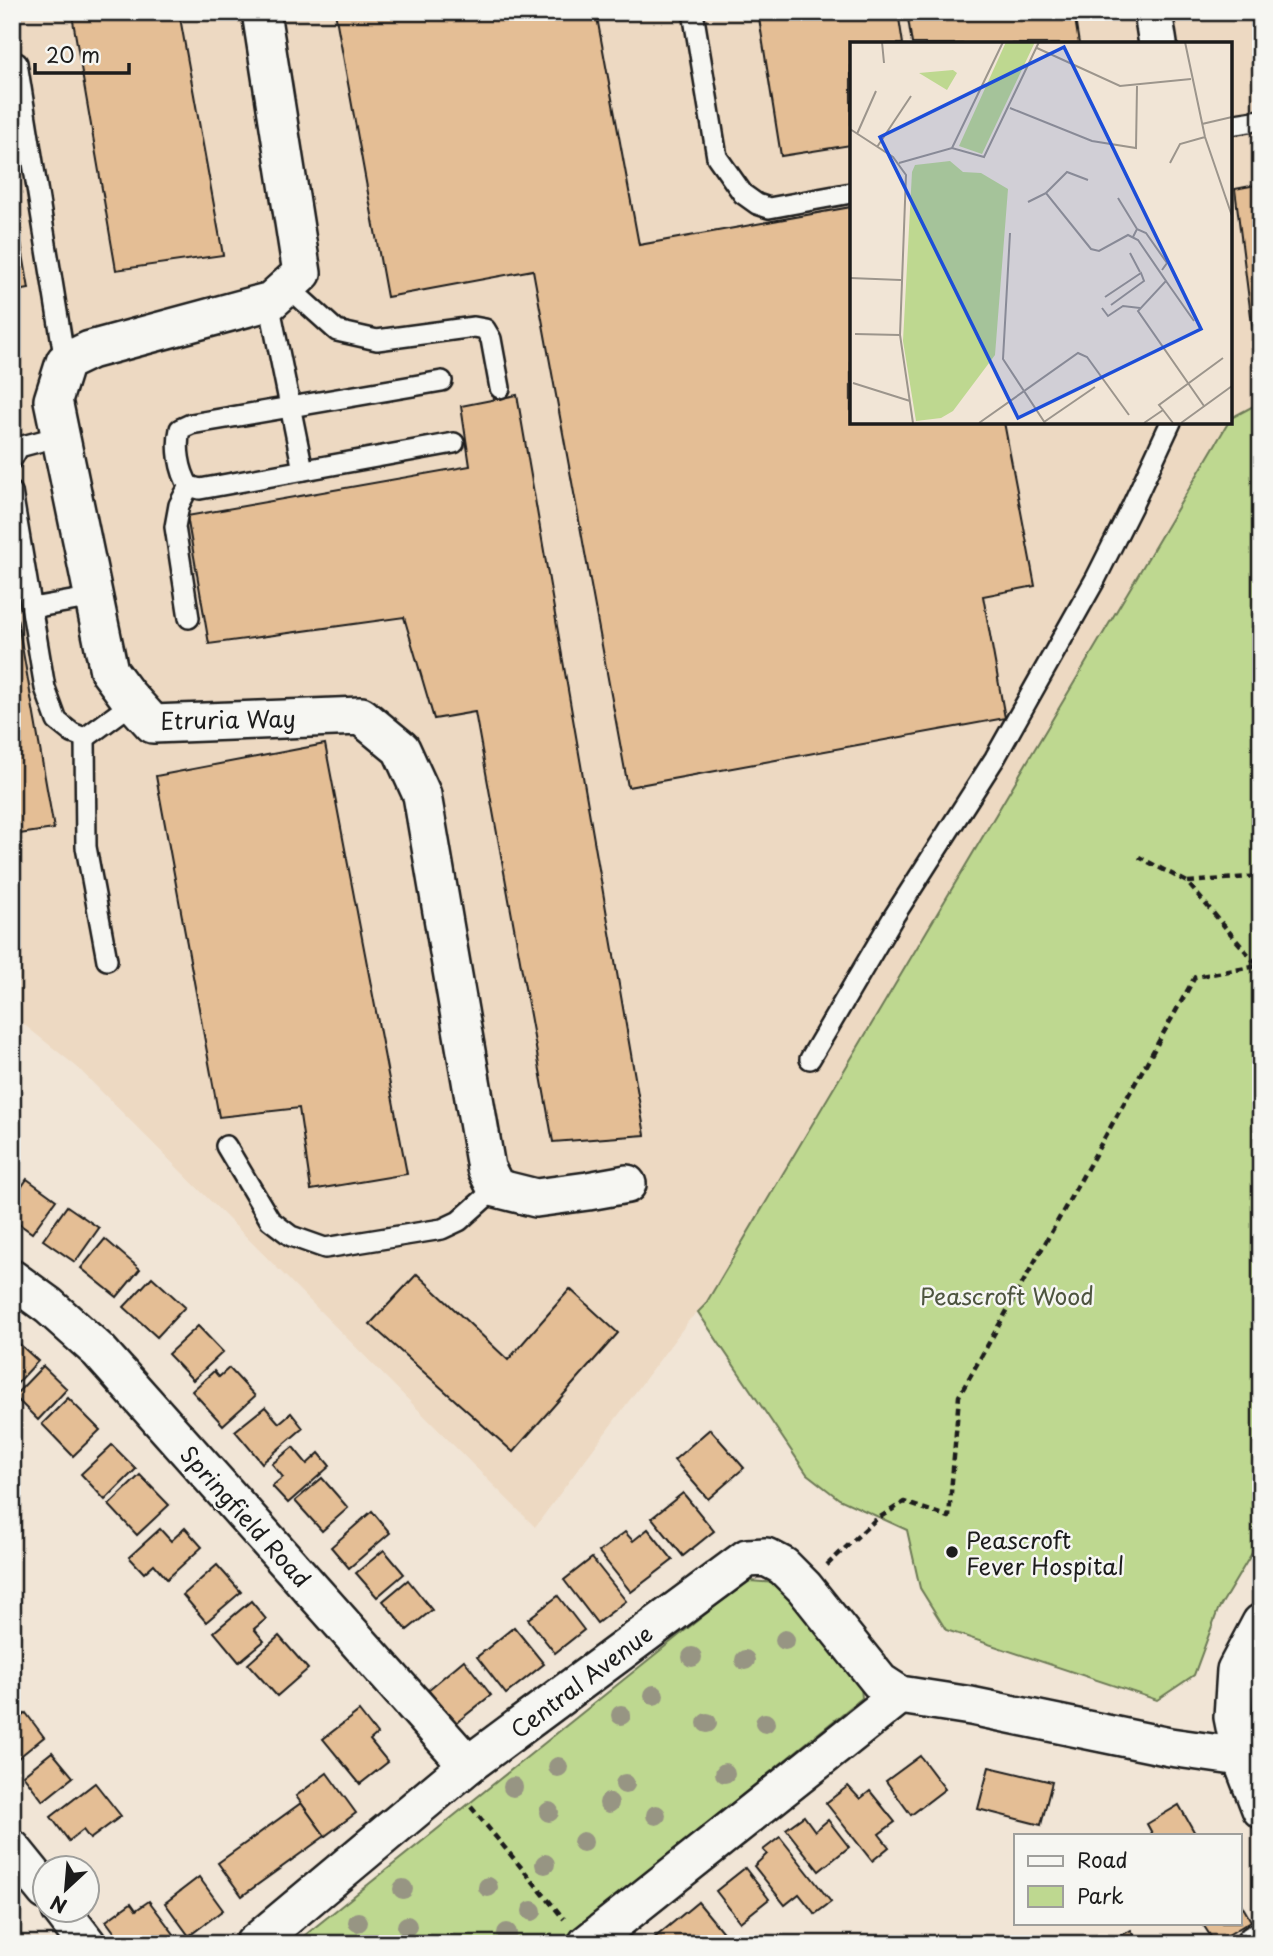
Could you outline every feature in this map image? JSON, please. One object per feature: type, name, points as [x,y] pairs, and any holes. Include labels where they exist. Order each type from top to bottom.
[{"type":"street","points":[[65,362],[90,350],[278,294],[302,273],[261,12]]},
{"type":"street","points":[[1153,12],[1158,42]]},
{"type":"street","name":"Etruria Way","points":[[65,362],[53,400],[109,671],[153,724],[361,716],[401,749],[422,795],[486,1168],[496,1188]]},
{"type":"street","points":[[496,1188],[536,1198],[626,1184]]},
{"type":"street","name":"Springfield Road","points":[[12,1279],[50,1306],[99,1350],[459,1773]]},
{"type":"street","name":"Central Avenue","points":[[254,1944],[459,1773],[747,1558],[766,1557],[783,1566],[804,1587],[880,1682],[900,1695]]},
{"type":"street","points":[[1261,1623],[1236,1670],[1233,1717],[1241,1757],[1261,1809]]},
{"type":"street","points":[[577,1934],[900,1695],[971,1706],[1170,1747],[1241,1757]]},
{"type":"street","points":[[12,1849],[32,1874]]},
{"type":"street","points":[[72,1924],[87,1944]]},
{"type":"street","points":[[1255,1944],[1261,1941]]},
{"type":"lane","points":[[693,12],[717,157],[743,194],[757,204],[769,208],[850,193]]},
{"type":"lane","points":[[17,62],[65,362]]},
{"type":"lane","points":[[1231,125],[1261,120]]},
{"type":"lane","points":[[278,294],[337,331],[377,340],[474,327],[485,329],[491,339],[500,388]]},
{"type":"lane","points":[[278,294],[290,408],[303,470]]},
{"type":"lane","points":[[442,380],[191,424],[180,429],[177,440],[183,476],[189,486],[200,489],[454,443]]},
{"type":"lane","points":[[810,1059],[894,916],[1008,736],[1095,580],[1170,424]]},
{"type":"lane","points":[[12,459],[19,447],[60,436]]},
{"type":"lane","points":[[189,486],[179,505],[175,527],[189,618]]},
{"type":"lane","points":[[12,492],[45,688],[57,721],[72,733],[85,738]]},
{"type":"lane","points":[[32,608],[94,597]]},
{"type":"lane","points":[[85,738],[134,702]]},
{"type":"lane","points":[[85,738],[86,846],[107,960]]},
{"type":"lane","points":[[226,1146],[270,1220],[291,1236],[325,1248],[442,1229],[459,1221],[496,1188]]},
{"type":"path","points":[[804,1587],[874,1521],[904,1502],[949,1517],[959,1396],[1195,977],[1258,966],[1187,882],[1139,858]]},
{"type":"path","points":[[1187,882],[1261,876]]},
{"type":"path","points":[[459,1773],[577,1934]]},
{"type":"shaded area","points":[[12,12],[1261,12],[1261,402],[1231,419],[1231,42],[850,42],[850,424],[1227,424],[705,1305],[690,1319],[535,1527],[77,1067],[12,1015]]},
{"type":"green space","name":"Peascroft Wood","points":[[1261,402],[1261,1538],[1218,1610],[1194,1675],[1157,1700],[946,1630],[920,1588],[907,1530],[839,1499],[807,1474],[698,1312],[705,1305],[1227,424],[1231,424],[1231,418]]},
{"type":"green space","points":[[750,1581],[777,1583],[861,1687],[862,1698],[558,1944],[294,1944],[713,1608]]},
{"type":"building","points":[[84,12],[179,12],[223,255],[116,270],[72,15]]},
{"type":"building","points":[[335,12],[596,12],[639,245],[850,207],[850,424],[1004,424],[1035,586],[983,596],[1005,718],[628,787],[533,270],[387,297]]},
{"type":"building","points":[[758,12],[898,12],[903,42],[850,42],[850,145],[781,156]]},
{"type":"building","points":[[907,12],[1074,12],[1079,42],[912,42]]},
{"type":"building","points":[[1261,184],[1261,331],[1253,332],[1235,189]]},
{"type":"building","points":[[12,190],[29,289],[12,292]]},
{"type":"building","points":[[517,395],[645,1135],[553,1142],[475,712],[434,719],[404,617],[209,644],[187,516],[470,466],[461,406]]},
{"type":"building","points":[[12,589],[54,829],[12,835]]},
{"type":"building","points":[[325,744],[407,1174],[311,1190],[299,1108],[219,1117],[156,776]]},
{"type":"building","points":[[27,1179],[56,1200],[32,1233],[12,1219],[12,1201]]},
{"type":"building","points":[[67,1206],[99,1228],[75,1262],[43,1240]]},
{"type":"building","points":[[105,1239],[140,1269],[117,1297],[81,1268]]},
{"type":"building","points":[[417,1274],[508,1360],[570,1289],[618,1333],[513,1452],[370,1324]]},
{"type":"building","points":[[152,1277],[185,1307],[157,1337],[124,1307]]},
{"type":"building","points":[[198,1326],[223,1352],[193,1380],[168,1354]]},
{"type":"building","points":[[14,1339],[38,1361],[12,1389],[12,1341]]},
{"type":"building","points":[[43,1366],[67,1389],[38,1420],[14,1396]]},
{"type":"building","points":[[229,1368],[255,1396],[223,1425],[192,1391],[214,1371],[219,1377]]},
{"type":"building","points":[[68,1398],[100,1430],[73,1456],[42,1424]]},
{"type":"building","points":[[265,1407],[279,1423],[291,1413],[303,1428],[262,1463],[235,1431]]},
{"type":"building","points":[[710,1429],[744,1468],[708,1499],[674,1460]]},
{"type":"building","points":[[112,1445],[136,1469],[105,1500],[81,1474]]},
{"type":"building","points":[[293,1447],[307,1464],[319,1453],[330,1466],[288,1503],[272,1486],[283,1477],[272,1464]]},
{"type":"building","points":[[140,1475],[169,1505],[137,1535],[109,1505]]},
{"type":"building","points":[[322,1478],[348,1508],[322,1531],[295,1501]]},
{"type":"building","points":[[683,1493],[714,1531],[683,1556],[652,1518]]},
{"type":"building","points":[[372,1511],[390,1533],[349,1568],[331,1547]]},
{"type":"building","points":[[185,1528],[202,1547],[167,1579],[154,1564],[144,1573],[129,1557],[160,1529],[171,1541]]},
{"type":"building","points":[[648,1529],[673,1560],[631,1592],[599,1552],[625,1532],[633,1541]]},
{"type":"building","points":[[384,1550],[404,1574],[377,1597],[356,1573]]},
{"type":"building","points":[[592,1558],[626,1601],[597,1623],[564,1580]]},
{"type":"building","points":[[217,1565],[241,1592],[206,1622],[183,1595]]},
{"type":"building","points":[[408,1580],[432,1610],[407,1630],[383,1601]]},
{"type":"building","points":[[558,1596],[584,1630],[555,1653],[528,1619]]},
{"type":"building","points":[[251,1601],[266,1619],[254,1629],[264,1641],[239,1662],[214,1632]]},
{"type":"building","points":[[514,1627],[544,1664],[506,1694],[477,1657]]},
{"type":"building","points":[[279,1636],[308,1669],[277,1696],[248,1664]]},
{"type":"building","points":[[464,1660],[491,1695],[456,1723],[428,1690]]},
{"type":"building","points":[[359,1711],[377,1734],[370,1740],[388,1762],[360,1784],[323,1739]]},
{"type":"building","points":[[26,1713],[44,1737],[12,1763],[12,1724]]},
{"type":"building","points":[[52,1752],[73,1777],[43,1801],[23,1775]]},
{"type":"building","points":[[920,1756],[945,1789],[911,1815],[886,1781]]},
{"type":"building","points":[[989,1767],[1052,1782],[1041,1825],[978,1809]]},
{"type":"building","points":[[327,1773],[356,1813],[325,1836],[296,1796]]},
{"type":"building","points":[[95,1783],[121,1816],[90,1839],[83,1830],[69,1841],[51,1817]]},
{"type":"building","points":[[848,1786],[860,1799],[870,1791],[895,1822],[879,1834],[889,1847],[872,1861],[826,1803]]},
{"type":"building","points":[[301,1803],[325,1836],[242,1896],[218,1863]]},
{"type":"building","points":[[1179,1805],[1195,1834],[1152,1834],[1147,1824]]},
{"type":"building","points":[[804,1816],[815,1831],[828,1820],[849,1847],[819,1871],[786,1829]]},
{"type":"building","points":[[780,1837],[831,1902],[815,1914],[799,1894],[785,1905],[754,1866],[767,1854],[763,1850]]},
{"type":"building","points":[[745,1868],[769,1899],[740,1922],[716,1891]]},
{"type":"building","points":[[199,1877],[223,1910],[189,1936],[165,1903]]},
{"type":"building","points":[[149,1901],[180,1942],[178,1944],[123,1944],[106,1921],[131,1903],[136,1910]]},
{"type":"building","points":[[698,1902],[726,1936],[716,1944],[647,1944]]},
{"type":"building","points":[[1242,1905],[1251,1921],[1215,1943],[1203,1924],[1242,1924]]},
{"type":"building","points":[[1131,1930],[1139,1944],[1106,1944]]},
{"type":"place","name":"Peascroft Fever Hospital","points":[[952,1552]]}]
